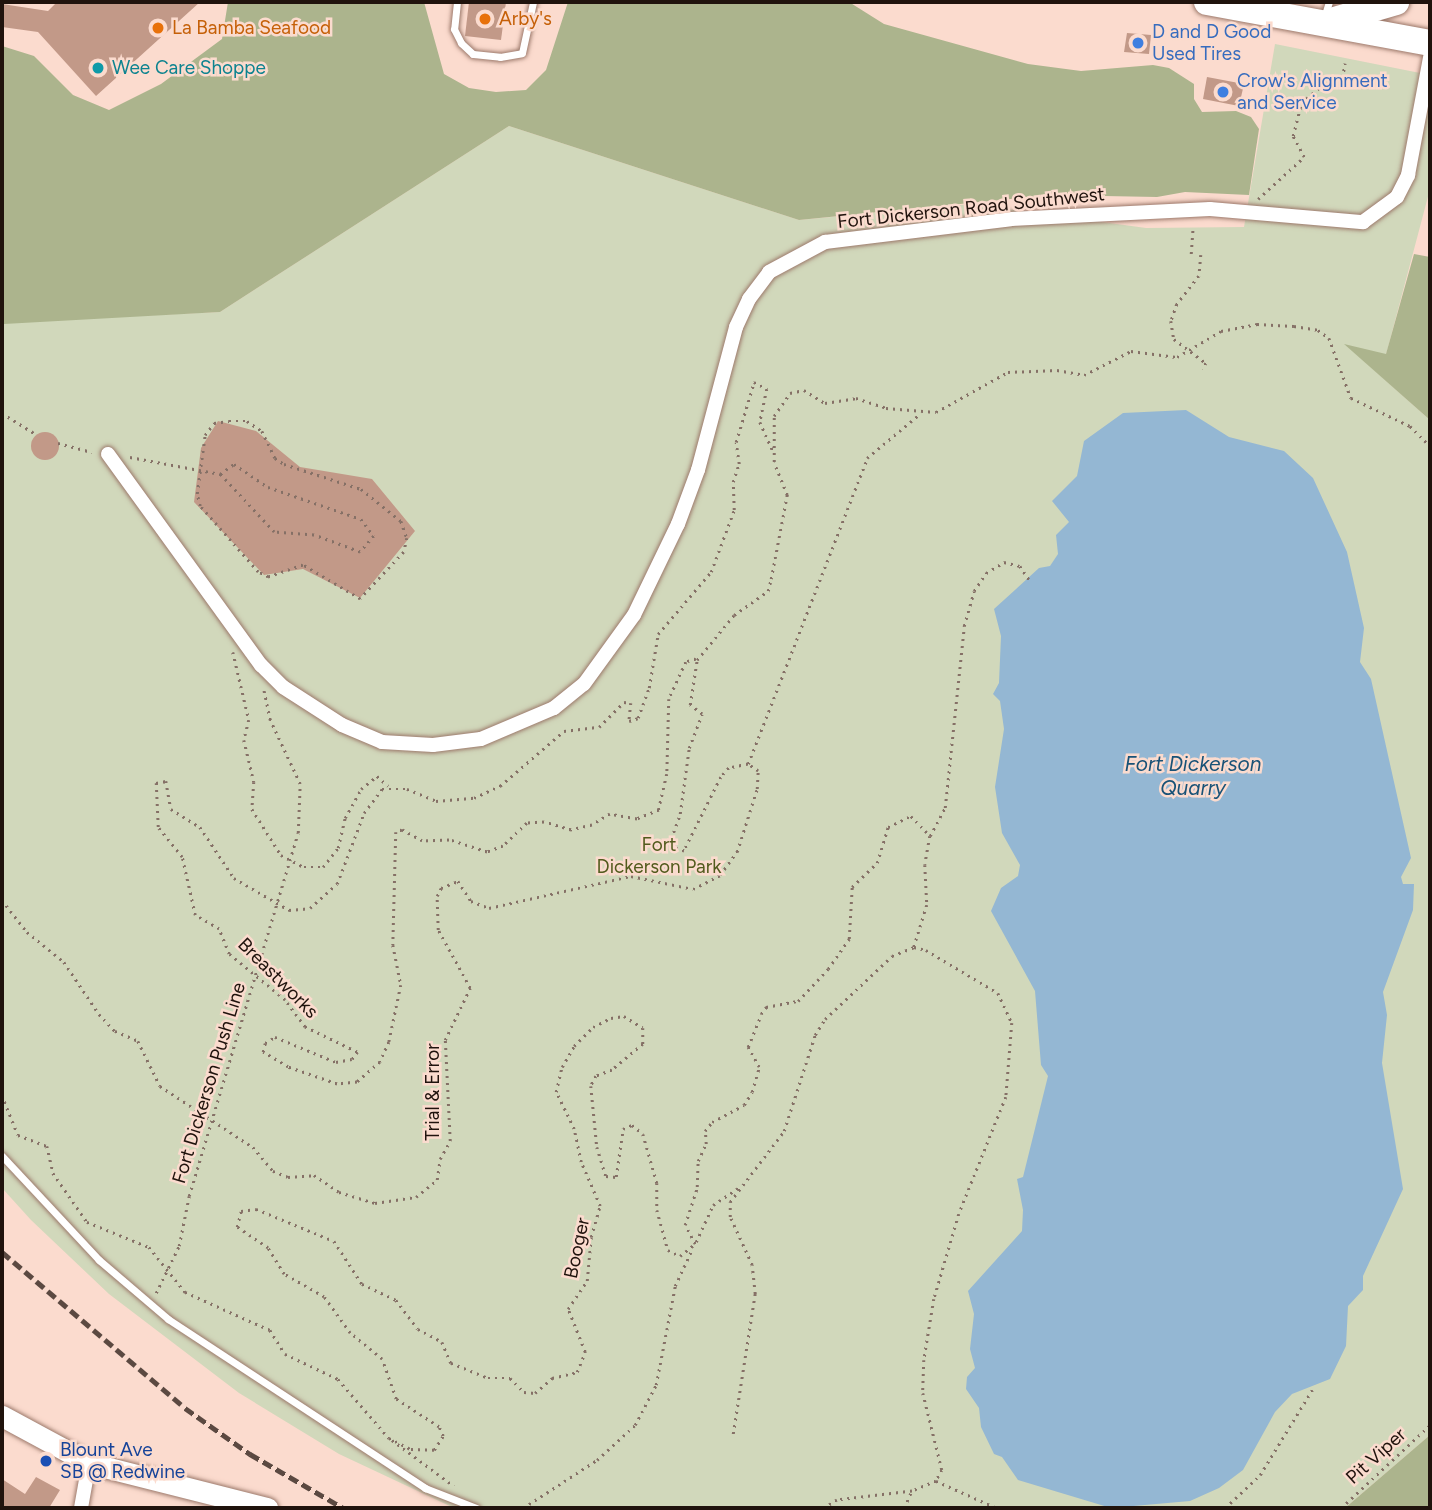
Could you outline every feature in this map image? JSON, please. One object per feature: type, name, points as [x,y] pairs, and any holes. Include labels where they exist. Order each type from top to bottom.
[{"type":"highway","points":[[1207,2],[1325,13],[1430,43]]},
{"type":"highway","points":[[1325,13],[1396,2]]},
{"type":"street","name":"Fort Dickerson Road Southwest","points":[[108,454],[261,665],[312,708],[382,742],[433,745],[481,739],[554,708],[584,684],[608,655],[656,575],[698,470],[736,327],[749,299],[769,272],[825,242],[1011,219],[1210,209],[1363,222],[1397,197],[1408,175],[1430,57]]},
{"type":"street","points":[[2,1416],[89,1463],[267,1508]]},
{"type":"street","points":[[81,1508],[89,1463]]},
{"type":"lane","points":[[457,2],[454,29],[461,43],[473,54],[500,58],[522,52],[533,2]]},
{"type":"lane","points":[[2,1156],[99,1260],[149,1304],[425,1488],[476,1508]]},
{"type":"path","points":[[1265,193],[1304,157],[1293,136],[1301,103],[1320,88],[1341,85],[1345,63]]},
{"type":"path","points":[[1191,254],[1193,220]]},
{"type":"path","points":[[1201,256],[1199,276],[1177,304],[1171,321],[1174,340],[1187,354],[1206,363],[1203,369]]},
{"type":"path","points":[[773,450],[778,406],[797,390],[825,403],[856,398],[923,412],[949,408],[1008,372],[1057,370],[1084,375],[1131,351],[1167,359],[1187,354],[1220,331],[1257,324],[1318,330],[1335,348],[1351,398],[1410,426],[1430,446]]},
{"type":"path","points":[[228,621],[250,720],[244,740],[254,782],[252,809],[275,849],[290,861],[312,869],[330,862],[361,789],[377,776],[388,787],[417,792],[436,801],[474,798],[500,786],[564,731],[600,727],[624,702],[631,704],[629,721],[638,718],[649,688],[658,634],[672,622],[678,608],[711,572],[734,510],[733,482],[739,464],[736,442],[754,382],[767,389],[760,422],[773,450],[787,495],[768,591],[734,615],[719,639],[697,660],[690,705],[702,714],[686,758],[680,814],[671,839],[676,849],[684,851],[697,833],[703,808],[721,777],[729,768],[748,764],[867,458],[894,431],[923,412]]},
{"type":"path","points":[[2,413],[35,435]]},
{"type":"path","points":[[247,421],[262,431],[275,458],[284,464],[376,497],[401,521],[407,538],[404,552],[360,599],[303,565],[268,577],[258,572],[200,506],[200,472],[210,426],[247,421]]},
{"type":"path","points":[[58,443],[200,472],[220,474],[234,464],[247,469],[268,487],[361,519],[374,536],[360,552],[314,535],[274,532],[220,474]]},
{"type":"path","points":[[914,947],[927,905],[925,865],[930,836],[945,808],[964,626],[974,591],[986,573],[1004,562],[1020,566],[1030,581]]},
{"type":"path","name":"Breastworks","points":[[388,787],[369,802],[349,858],[329,893],[303,911],[278,904],[228,872],[220,851],[200,827],[171,809],[168,784],[158,780],[154,791],[158,827],[182,857],[191,908],[219,929],[229,954],[285,1000],[307,1029],[325,1034],[340,1046],[353,1046],[357,1052],[352,1059],[336,1062],[275,1037],[265,1043],[263,1052],[332,1083],[357,1082],[385,1053],[398,1008],[402,974],[393,945],[397,897],[392,876],[394,835],[402,830],[418,840],[449,840],[487,852],[503,846],[527,823],[544,822],[571,830],[592,825],[611,814],[630,819],[652,814],[663,804],[667,774],[668,699],[685,662],[691,657],[697,660]]},
{"type":"path","name":"Fort Dickerson Push Line","points":[[149,1304],[166,1267],[179,1247],[186,1209],[298,833],[300,784],[270,720],[261,665]]},
{"type":"path","name":"Trial & Error","points":[[2,900],[27,932],[64,962],[104,1020],[138,1041],[160,1086],[253,1147],[280,1176],[314,1175],[340,1192],[383,1204],[425,1192],[437,1180],[440,1159],[450,1141],[444,1040],[470,988],[438,930],[437,896],[441,888],[458,881],[471,901],[489,908],[632,876],[693,889],[703,886],[728,867],[748,825],[758,771],[748,764]]},
{"type":"path","points":[[695,1244],[685,1226],[696,1187],[698,1161],[706,1144],[705,1131],[712,1122],[744,1105],[752,1092],[759,1067],[748,1048],[761,1014],[766,1007],[798,1001],[846,945],[852,887],[877,863],[892,822],[915,818],[930,836]]},
{"type":"path","points":[[733,1434],[755,1294],[750,1258],[728,1210],[741,1186],[788,1123],[819,1028],[892,956],[914,947],[987,984],[1006,1002],[1012,1023],[1003,1109],[965,1194],[934,1299],[923,1393],[942,1470],[936,1481],[912,1491],[837,1500],[824,1508]]},
{"type":"path","name":"Booger","points":[[2,1095],[18,1135],[47,1146],[53,1173],[84,1219],[145,1244],[185,1292],[270,1330],[285,1354],[338,1379],[389,1438],[411,1449],[434,1450],[443,1436],[434,1423],[396,1399],[382,1359],[350,1333],[324,1297],[284,1274],[268,1248],[237,1227],[241,1211],[256,1209],[334,1241],[362,1284],[396,1300],[418,1329],[442,1342],[450,1363],[488,1378],[510,1378],[524,1392],[532,1394],[552,1378],[575,1374],[585,1352],[568,1309],[587,1281],[599,1202],[581,1162],[575,1129],[557,1097],[556,1084],[574,1046],[593,1027],[624,1016],[640,1025],[644,1040],[623,1062],[596,1076],[591,1086],[600,1161],[606,1176],[616,1177],[621,1133],[632,1125],[640,1131],[657,1183],[657,1210],[668,1250],[678,1256],[692,1249]]},
{"type":"path","points":[[523,1508],[597,1460],[635,1425],[656,1385],[675,1286],[713,1205],[741,1186]]},
{"type":"path","points":[[1225,1508],[1260,1475],[1312,1390]]},
{"type":"path","name":"Pit Viper","points":[[1340,1508],[1430,1425]]},
{"type":"path","points":[[389,1438],[457,1488]]},
{"type":"path","points":[[936,1481],[997,1508]]},
{"type":"path","points":[[904,1508],[912,1491]]},
{"type":"green space","points":[[228,2],[424,2],[444,74],[469,88],[496,92],[526,90],[546,70],[568,2],[849,2],[884,24],[1028,64],[1081,71],[1153,65],[1169,68],[1194,84],[1194,99],[1202,112],[1236,111],[1251,117],[1259,129],[1249,195],[1185,192],[1157,197],[1051,195],[799,220],[509,126],[220,312],[4,324],[2,46],[34,56],[73,95],[109,110],[161,84],[222,39]]},
{"type":"green space","name":"Fort Dickerson Park","points":[[1275,44],[1430,75],[1430,189],[1386,355],[1346,345],[1430,420],[1430,1435],[1345,1508],[454,1508],[339,1454],[239,1393],[109,1294],[31,1220],[2,1188],[2,322],[220,312],[509,126],[799,220],[971,204],[1146,228],[1244,227]]},
{"type":"green space","points":[[1414,254],[1430,257],[1430,420],[1344,344],[1386,354]]},
{"type":"green space","points":[[1430,1435],[1430,1508],[1345,1508]]},
{"type":"water","name":"Fort Dickerson Quarry","points":[[1186,410],[1229,437],[1284,451],[1313,478],[1347,552],[1364,628],[1360,662],[1371,679],[1411,858],[1401,877],[1403,884],[1414,884],[1413,910],[1383,992],[1387,1015],[1382,1063],[1403,1189],[1363,1276],[1363,1290],[1348,1306],[1346,1346],[1330,1379],[1292,1394],[1275,1412],[1243,1470],[1219,1488],[1190,1501],[1111,1508],[1018,1480],[1002,1457],[994,1454],[981,1427],[979,1408],[966,1389],[967,1377],[975,1368],[970,1349],[974,1314],[968,1291],[1022,1231],[1023,1210],[1017,1179],[1023,1177],[1048,1076],[1041,1065],[1035,991],[991,911],[1001,888],[1018,876],[1020,865],[1002,833],[995,787],[1004,729],[1000,701],[993,694],[999,683],[1001,636],[994,609],[1039,568],[1050,566],[1058,554],[1056,535],[1069,522],[1052,501],[1077,476],[1084,441],[1123,413]]},
{"type":"building","name":"Wee Care Shoppe","points":[[57,2],[200,2],[96,96],[38,32],[2,27],[2,4],[48,11]]},
{"type":"building","name":"Arby's","points":[[469,2],[506,2],[501,40],[465,36]]},
{"type":"building","name":"D and D Good Used Tires","points":[[1127,33],[1151,35],[1149,54],[1124,52]]},
{"type":"building","name":"Crow's Alignment and Service","points":[[1207,77],[1244,84],[1239,106],[1203,99]]},
{"type":"building","points":[[218,421],[256,431],[300,467],[372,479],[415,531],[360,598],[303,569],[264,575],[194,502],[201,448]]},
{"type":"building","points":[[45,432],[55,436],[59,446],[55,456],[45,460],[35,456],[31,446],[35,436]]},
{"type":"building","points":[[36,1477],[60,1490],[49,1508],[2,1508],[2,1479],[25,1494]]},
{"type":"railway","points":[[2,1252],[185,1408],[250,1454],[343,1508]]},
{"type":"place","name":"Arby's","points":[[485,19]]},
{"type":"place","name":"La Bamba Seafood","points":[[158,28]]},
{"type":"place","name":"D and D Good Used Tires","points":[[1138,43]]},
{"type":"place","name":"Wee Care Shoppe","points":[[98,68]]},
{"type":"place","name":"Crow's Alignment and Service","points":[[1223,92]]},
{"type":"place","name":"Blount Ave SB @ Redwine","points":[[46,1461]]}]
